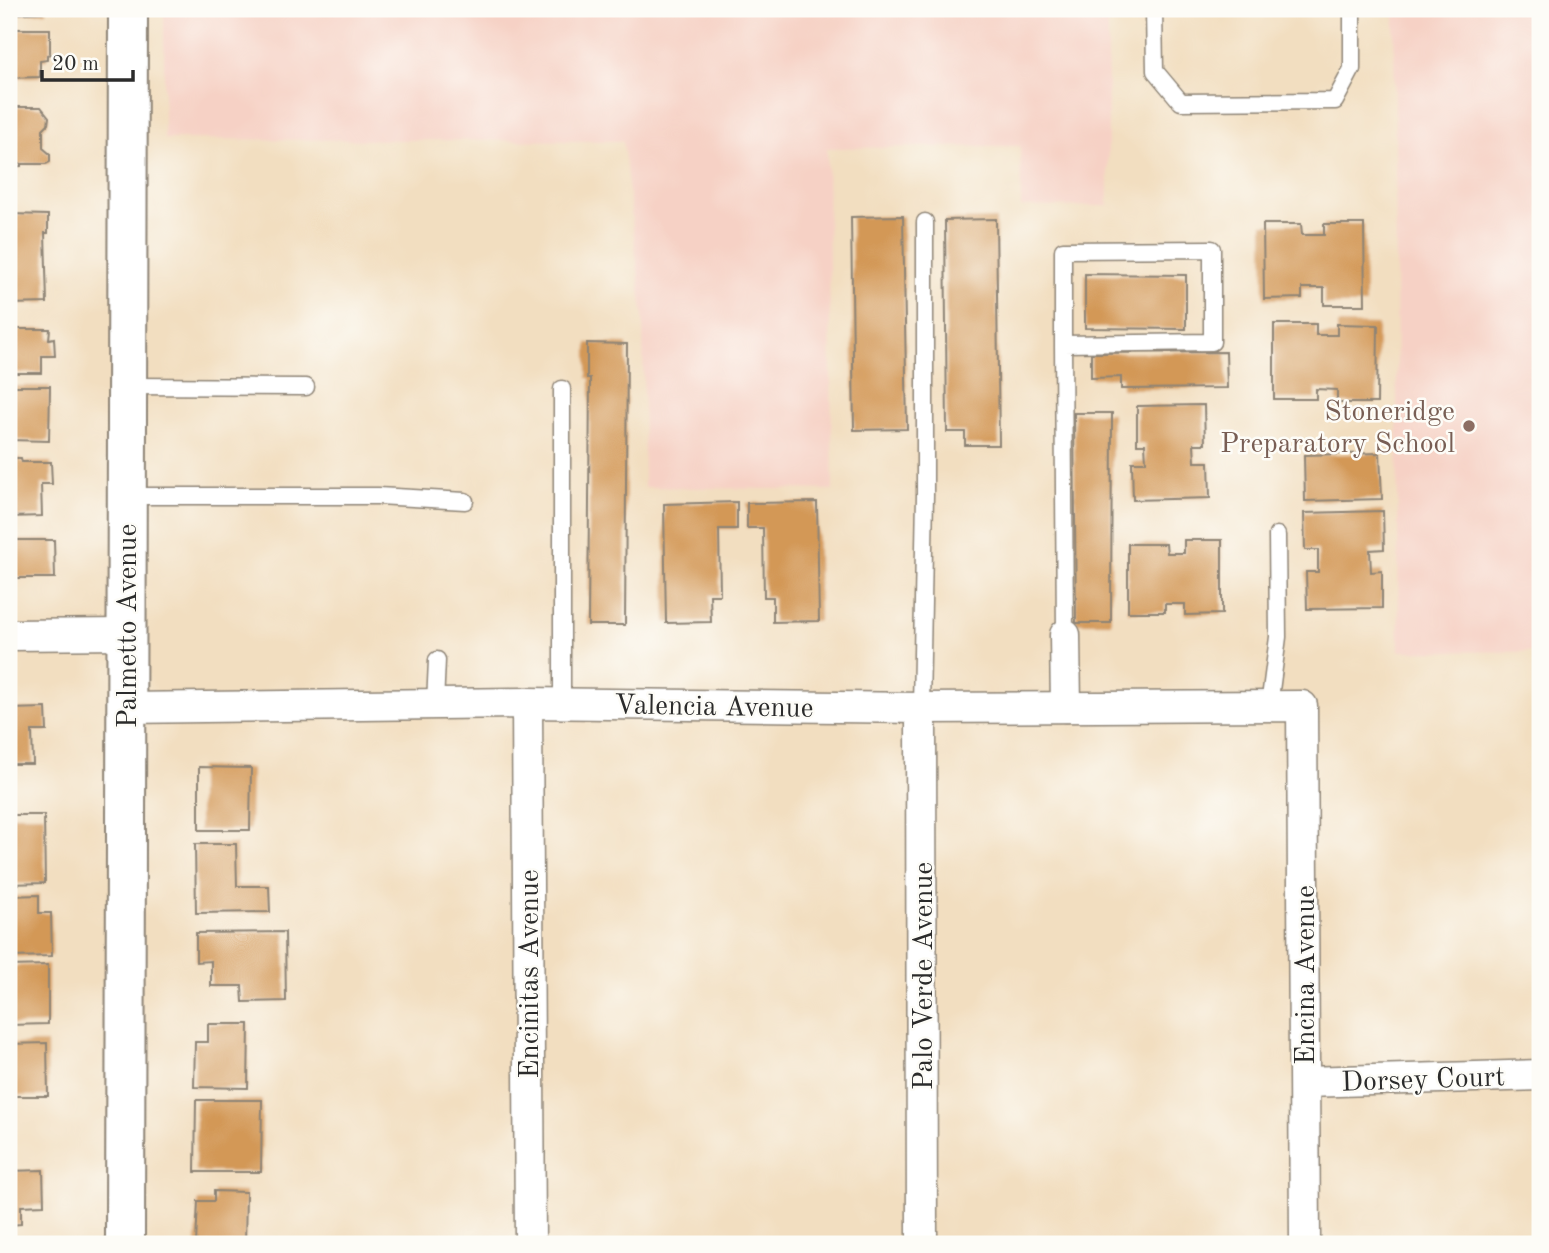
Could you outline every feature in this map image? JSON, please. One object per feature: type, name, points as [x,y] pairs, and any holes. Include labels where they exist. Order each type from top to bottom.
[{"type":"street","name":"Palmetto Avenue","points":[[125,1244],[128,9]]},
{"type":"street","points":[[9,635],[126,634]]},
{"type":"street","points":[[1065,635],[1066,707]]},
{"type":"street","name":"Valencia Avenue","points":[[126,708],[527,703],[921,708],[1302,706]]},
{"type":"street","name":"Encinitas Avenue","points":[[527,703],[530,1244]]},
{"type":"street","name":"Encina Avenue","points":[[1302,706],[1305,1244]]},
{"type":"street","name":"Palo Verde Avenue","points":[[921,708],[922,1244]]},
{"type":"street","name":"Dorsey Court","points":[[1305,1082],[1540,1075]]},
{"type":"lane","points":[[1154,9],[1155,71],[1181,102],[1335,102],[1352,69],[1353,9]]},
{"type":"lane","points":[[921,708],[925,495],[925,222]]},
{"type":"lane","points":[[1063,344],[1212,342],[1212,249],[1063,250],[1063,344],[1065,635]]},
{"type":"lane","points":[[127,386],[306,387]]},
{"type":"lane","points":[[562,389],[562,704]]},
{"type":"lane","points":[[126,496],[378,496],[464,501]]},
{"type":"lane","points":[[1269,706],[1278,637],[1277,536]]},
{"type":"lane","points":[[435,704],[437,660]]},
{"type":"shaded area","points":[[164,9],[1108,9],[1108,206],[1021,207],[1020,146],[827,148],[833,490],[644,487],[643,315],[623,141],[164,139]]},
{"type":"shaded area","name":"Stoneridge Preparatory School","points":[[1394,9],[1540,9],[1540,652],[1399,651]]},
{"type":"building","points":[[9,9],[47,9],[47,12],[9,14]]},
{"type":"building","points":[[9,29],[50,29],[50,54],[47,55],[47,60],[40,61],[40,77],[9,78]]},
{"type":"building","points":[[9,107],[41,107],[49,117],[48,124],[43,129],[43,148],[50,154],[50,162],[9,167]]},
{"type":"building","points":[[9,214],[48,215],[48,233],[45,233],[47,303],[9,304]]},
{"type":"building","points":[[903,216],[907,429],[854,430],[851,217]]},
{"type":"building","points":[[996,219],[999,445],[965,445],[965,432],[947,432],[945,220]]},
{"type":"building","points":[[1263,224],[1301,224],[1302,235],[1324,235],[1324,224],[1364,224],[1365,305],[1324,305],[1324,288],[1302,288],[1302,298],[1264,299]]},
{"type":"building","points":[[1085,274],[1186,275],[1186,329],[1085,328]]},
{"type":"building","points":[[9,310],[16,310],[17,329],[50,329],[49,339],[54,338],[55,356],[42,356],[42,373],[9,373]]},
{"type":"building","points":[[1274,324],[1316,324],[1316,335],[1337,335],[1337,324],[1378,325],[1377,403],[1337,403],[1337,390],[1316,389],[1316,399],[1274,399]]},
{"type":"building","points":[[587,343],[627,344],[625,625],[588,625],[590,378],[587,378]]},
{"type":"building","points":[[1226,352],[1227,388],[1121,389],[1121,377],[1091,378],[1091,353]]},
{"type":"building","points":[[9,386],[50,386],[49,441],[9,440]]},
{"type":"building","points":[[1204,405],[1205,444],[1194,444],[1195,462],[1209,462],[1210,498],[1133,500],[1132,462],[1146,462],[1145,444],[1137,444],[1137,406]]},
{"type":"building","points":[[1074,413],[1112,413],[1111,623],[1076,623]]},
{"type":"building","points":[[1380,453],[1382,499],[1305,501],[1304,455]]},
{"type":"building","points":[[9,458],[21,458],[22,462],[51,462],[52,484],[41,484],[42,516],[9,517]]},
{"type":"building","points":[[737,502],[737,529],[719,529],[720,595],[710,595],[711,622],[666,623],[664,504]]},
{"type":"building","points":[[817,502],[819,621],[773,622],[773,597],[764,597],[763,528],[747,528],[747,503]]},
{"type":"building","points":[[1383,511],[1384,549],[1370,550],[1371,572],[1382,571],[1382,608],[1307,609],[1306,572],[1318,572],[1318,550],[1305,550],[1304,513]]},
{"type":"building","points":[[9,540],[54,540],[55,578],[9,578]]},
{"type":"building","points":[[1184,540],[1222,540],[1222,614],[1185,615],[1185,604],[1165,604],[1165,612],[1128,612],[1128,544],[1166,544],[1167,553],[1184,553]]},
{"type":"building","points":[[46,708],[47,731],[32,731],[33,764],[9,764],[9,709]]},
{"type":"building","points":[[199,767],[251,768],[250,830],[199,830]]},
{"type":"building","points":[[9,815],[44,815],[45,883],[9,884]]},
{"type":"building","points":[[195,844],[236,844],[237,886],[269,886],[270,912],[196,913]]},
{"type":"building","points":[[39,895],[39,913],[51,913],[52,956],[9,957],[9,896]]},
{"type":"building","points":[[285,932],[286,1001],[243,1002],[242,986],[211,986],[211,961],[196,962],[196,933]]},
{"type":"building","points":[[48,965],[48,1024],[9,1025],[9,966]]},
{"type":"building","points":[[208,1024],[249,1024],[248,1088],[194,1087],[195,1042],[208,1042]]},
{"type":"building","points":[[47,1043],[48,1096],[9,1096],[9,1044]]},
{"type":"building","points":[[196,1100],[262,1100],[261,1172],[195,1172]]},
{"type":"building","points":[[43,1170],[44,1205],[21,1206],[21,1224],[9,1225],[9,1171]]},
{"type":"building","points":[[214,1191],[246,1192],[245,1244],[196,1244],[198,1201],[214,1201]]},
{"type":"building","points":[[50,1239],[50,1244],[9,1244],[9,1240]]},
{"type":"place","name":"Stoneridge Preparatory School","points":[[1469,426]]}]
